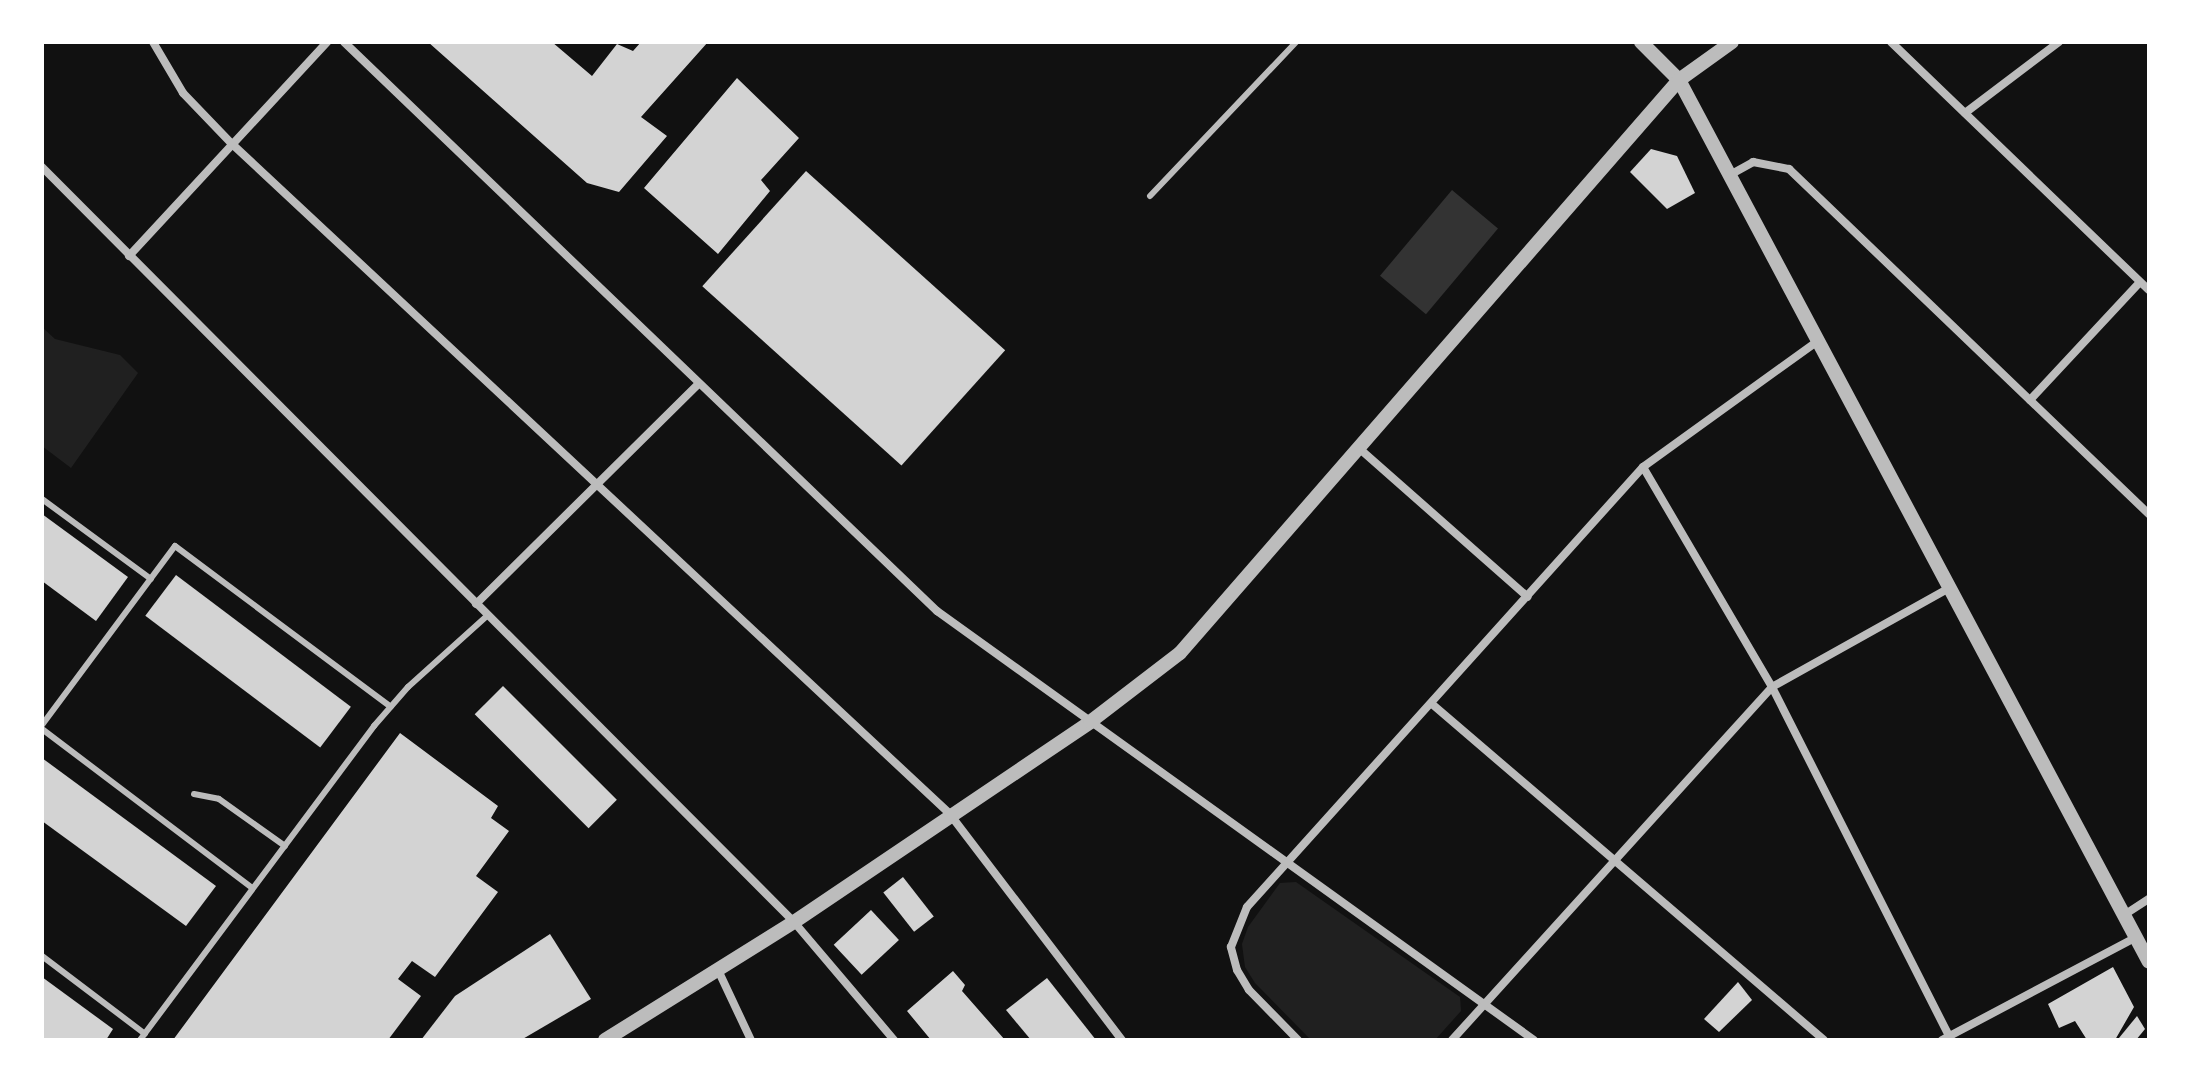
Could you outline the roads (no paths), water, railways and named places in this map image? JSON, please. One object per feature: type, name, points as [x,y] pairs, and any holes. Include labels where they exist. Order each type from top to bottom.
[{"type":"street","points":[[153,42],[183,93],[231,143],[949,813],[1122,1040]]},
{"type":"street","points":[[129,256],[327,42]]},
{"type":"street","points":[[344,42],[937,611],[1534,1040]]},
{"type":"street","points":[[1641,42],[1679,80],[1947,589],[2149,962]]},
{"type":"street","points":[[605,1040],[794,922],[949,813],[1090,722],[1180,653],[1214,621],[1679,80],[1732,42]]},
{"type":"street","points":[[1891,42],[2149,290]]},
{"type":"street","points":[[1965,113],[2059,42]]},
{"type":"street","points":[[1728,176],[1753,162],[1789,169],[2149,514]]},
{"type":"street","points":[[42,167],[794,922],[894,1040]]},
{"type":"street","points":[[2030,400],[2140,282]]},
{"type":"street","points":[[1298,1040],[1249,990],[1231,947],[1247,907],[1643,467],[1816,342]]},
{"type":"street","points":[[476,604],[698,384]]},
{"type":"street","points":[[1361,450],[1528,597]]},
{"type":"street","points":[[1643,467],[1772,687],[1947,1038],[2135,938]]},
{"type":"street","points":[[1452,1040],[1772,687],[1947,589]]},
{"type":"street","points":[[1432,704],[1824,1040]]},
{"type":"street","points":[[2124,915],[2149,899]]},
{"type":"street","points":[[718,970],[751,1040]]},
{"type":"lane","points":[[1150,196],[1296,42]]},
{"type":"lane","points":[[42,499],[151,579]]},
{"type":"lane","points":[[252,888],[42,727],[175,546],[391,707]]},
{"type":"lane","points":[[42,956],[143,1037],[391,707],[488,615]]},
{"type":"lane","points":[[194,794],[219,799],[285,846]]}]
